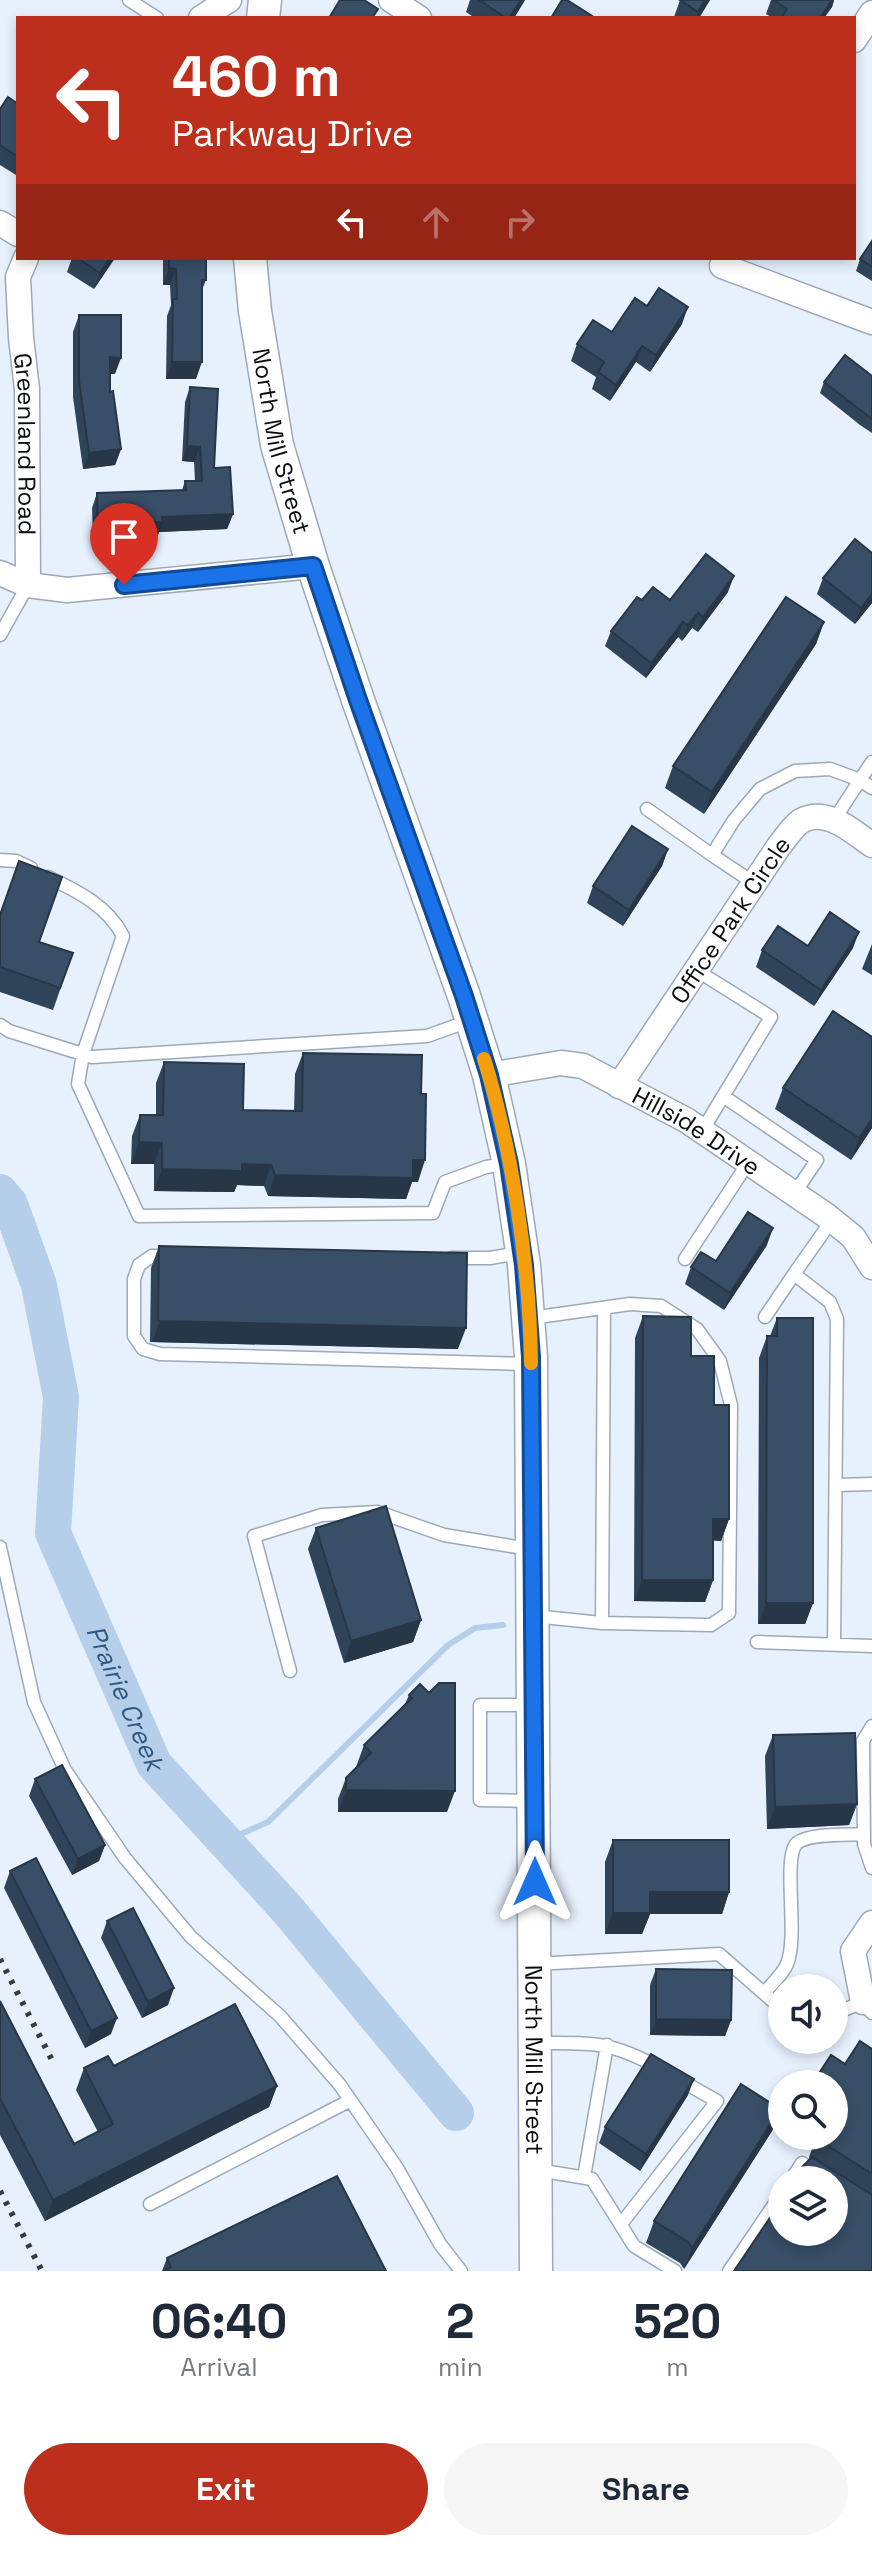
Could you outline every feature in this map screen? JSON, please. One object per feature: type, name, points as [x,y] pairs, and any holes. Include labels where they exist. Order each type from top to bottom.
[{"type":"main road","name":"North Mill Street","points":[[250,260],[255,311],[277,445],[313,566],[489,1075],[509,1164],[522,1253],[531,1364],[536,2271]]},
{"type":"street","points":[[204,16],[229,0]]},
{"type":"street","points":[[391,0],[416,16]]},
{"type":"street","points":[[856,37],[872,13]]},
{"type":"street","name":"Greenland Road","points":[[25,260],[18,277],[27,389],[28,585]]},
{"type":"street","points":[[730,265],[872,322]]},
{"type":"street","points":[[0,573],[28,585],[67,590],[313,566]]},
{"type":"street","name":"Office Park Circle","points":[[619,1086],[779,846],[801,821],[824,816],[834,820]]},
{"type":"street","points":[[834,820],[872,845]]},
{"type":"street","name":"Hillside Drive","points":[[489,1075],[561,1063],[583,1066],[702,1131],[832,1220],[853,1237],[872,1267]]},
{"type":"street","points":[[868,2007],[864,1971],[853,1951],[872,1923]]},
{"type":"lane","points":[[129,0],[154,16]]},
{"type":"lane","points":[[0,635],[28,585]]},
{"type":"lane","points":[[834,820],[872,762]]},
{"type":"lane","points":[[712,855],[734,820],[760,789],[795,771],[830,769],[872,788]]},
{"type":"lane","points":[[647,809],[754,883]]},
{"type":"lane","points":[[0,860],[16,861],[78,891],[115,920],[123,936],[83,1054],[78,1084],[139,1216],[433,1213],[445,1182],[486,1167],[509,1164]]},
{"type":"lane","points":[[696,970],[771,1017],[702,1131]]},
{"type":"lane","points":[[0,1025],[9,1031],[92,1057],[427,1036],[472,1020]]},
{"type":"lane","points":[[723,1096],[817,1160],[794,1194]]},
{"type":"lane","points":[[685,1259],[748,1163]]},
{"type":"lane","points":[[765,1317],[832,1220]]},
{"type":"lane","points":[[444,1258],[490,1258],[522,1253]]},
{"type":"lane","points":[[182,1256],[152,1256],[139,1265],[134,1279],[134,1336],[143,1349],[160,1354],[531,1364]]},
{"type":"lane","points":[[794,1274],[830,1302],[837,1319],[834,1645]]},
{"type":"lane","points":[[528,1319],[630,1304],[661,1306],[697,1329],[720,1361],[731,1405],[729,1613],[711,1625],[602,1623],[533,1616]]},
{"type":"lane","points":[[602,1623],[604,1308]]},
{"type":"lane","points":[[836,1485],[872,1484]]},
{"type":"lane","points":[[290,1671],[254,1536],[322,1515],[378,1512],[444,1535],[533,1549]]},
{"type":"lane","points":[[0,1547],[34,1702],[65,1770],[125,1858],[191,1937],[280,2016],[340,2085],[397,2168],[440,2244],[461,2271]]},
{"type":"lane","points":[[757,1642],[872,1646]]},
{"type":"lane","points":[[534,1705],[480,1705],[480,1800],[535,1801]]},
{"type":"lane","points":[[872,1726],[863,1741],[864,1844],[872,1868]]},
{"type":"lane","points":[[764,1993],[787,1965],[794,1934],[790,1859],[796,1844],[806,1838],[864,1834]]},
{"type":"lane","points":[[535,1964],[719,1954],[768,1997]]},
{"type":"lane","points":[[848,2011],[868,2007]]},
{"type":"lane","points":[[535,2043],[597,2042],[607,2045],[631,2053],[717,2101],[621,2224]]},
{"type":"lane","points":[[584,2177],[607,2045]]},
{"type":"lane","points":[[150,2204],[349,2101]]},
{"type":"lane","points":[[536,2169],[592,2179],[634,2246],[675,2271]]},
{"type":"lane","points":[[729,2271],[768,2214]]},
{"type":"building","points":[[340,0],[364,0],[378,9],[373,16],[330,16]]},
{"type":"building","points":[[479,0],[521,0],[510,16],[503,16]]},
{"type":"building","points":[[562,0],[567,0],[592,16],[552,16]]},
{"type":"building","points":[[680,0],[705,0],[698,12]]},
{"type":"building","points":[[774,0],[832,0],[821,16],[782,16],[787,9]]},
{"type":"building","points":[[8,97],[16,103],[16,156],[0,145],[0,109]]},
{"type":"building","points":[[872,241],[872,267],[860,259]]},
{"type":"building","points":[[81,260],[109,260],[100,273]]},
{"type":"building","points":[[169,260],[206,260],[206,280],[202,280],[202,362],[172,362],[173,299],[177,299],[176,269],[169,268]]},
{"type":"building","points":[[659,288],[688,307],[656,355],[642,346],[616,385],[598,372],[604,362],[577,344],[593,320],[612,332],[635,298],[647,306]]},
{"type":"building","points":[[79,315],[121,315],[121,358],[110,357],[110,392],[113,391],[121,449],[89,453],[79,381]]},
{"type":"building","points":[[845,355],[872,376],[872,419],[824,382]]},
{"type":"building","points":[[190,387],[218,389],[214,468],[230,467],[233,514],[162,517],[162,522],[98,524],[97,493],[186,490],[185,481],[202,481],[200,447],[187,446]]},
{"type":"building","points":[[855,539],[872,553],[872,594],[861,608],[823,578]]},
{"type":"building","points":[[706,554],[734,576],[703,617],[698,613],[688,625],[683,622],[651,663],[611,631],[637,597],[642,600],[653,587],[670,600]]},
{"type":"building","points":[[786,597],[824,622],[712,792],[673,766]]},
{"type":"building","points":[[632,826],[668,849],[629,910],[593,886]]},
{"type":"building","points":[[19,861],[62,877],[39,942],[73,953],[60,988],[0,967],[0,915]]},
{"type":"building","points":[[830,912],[859,932],[821,990],[762,950],[778,926],[808,946]]},
{"type":"building","points":[[833,1011],[872,1037],[872,1119],[859,1138],[783,1088]]},
{"type":"building","points":[[303,1053],[422,1055],[421,1094],[426,1094],[425,1160],[413,1160],[413,1178],[275,1175],[271,1165],[242,1164],[242,1171],[162,1169],[162,1143],[139,1142],[140,1115],[163,1115],[164,1062],[244,1064],[243,1110],[302,1111]]},
{"type":"building","points":[[748,1212],[773,1228],[730,1293],[691,1267],[701,1252],[716,1261]]},
{"type":"building","points":[[159,1246],[467,1253],[466,1328],[160,1321]]},
{"type":"building","points":[[643,1316],[691,1317],[691,1356],[714,1356],[714,1405],[729,1405],[729,1519],[713,1519],[713,1580],[642,1580]]},
{"type":"building","points":[[777,1318],[813,1318],[813,1603],[766,1603],[767,1336],[777,1336]]},
{"type":"building","points":[[386,1506],[421,1620],[351,1641],[316,1528]]},
{"type":"building","points":[[439,1683],[455,1683],[455,1791],[346,1790],[346,1778],[371,1753],[364,1745],[412,1698],[409,1695],[420,1684],[429,1693]]},
{"type":"building","points":[[855,1733],[857,1804],[775,1807],[773,1735]]},
{"type":"building","points":[[62,1765],[105,1845],[78,1859],[35,1779]]},
{"type":"building","points":[[613,1840],[729,1840],[729,1892],[650,1892],[650,1913],[613,1913]]},
{"type":"building","points":[[36,1858],[117,2018],[91,2031],[10,1871]]},
{"type":"building","points":[[133,1908],[174,1988],[148,2002],[107,1921]]},
{"type":"building","points":[[656,1969],[732,1970],[731,2020],[656,2019]]},
{"type":"building","points":[[0,2001],[74,2144],[113,2124],[84,2068],[108,2056],[114,2066],[235,2004],[277,2086],[53,2200],[0,2098]]},
{"type":"building","points":[[860,2041],[872,2049],[872,2174],[835,2150],[848,2150],[848,2070],[821,2070],[831,2055],[845,2064]]},
{"type":"building","points":[[651,2054],[694,2079],[646,2154],[605,2127]]},
{"type":"building","points":[[741,2084],[768,2101],[768,2128],[692,2248],[688,2242],[654,2221]]},
{"type":"building","points":[[812,2157],[826,2166],[803,2166]]},
{"type":"building","points":[[337,2176],[386,2271],[163,2271],[171,2267],[167,2258]]},
{"type":"building","points":[[848,2180],[872,2195],[872,2271],[734,2271],[768,2221],[768,2246],[848,2246]]},
{"type":"waterway","name":"Prairie Creek","points":[[0,1192],[10,1204],[39,1285],[61,1397],[53,1533],[154,1764],[287,1909],[456,2113]]},
{"type":"waterway","points":[[225,1841],[268,1822],[448,1645],[475,1628],[503,1625]]},
{"type":"railway","points":[[0,1959],[52,2060]]},
{"type":"railway","points":[[0,2191],[42,2271]]},
{"type":"slow traffic","points":[[484,1059],[509,1164],[524,1265],[531,1363]]},
{"type":"route","points":[[124,585],[313,566],[464,996],[489,1075],[509,1164],[524,1265],[531,1357],[535,1882]]}]
